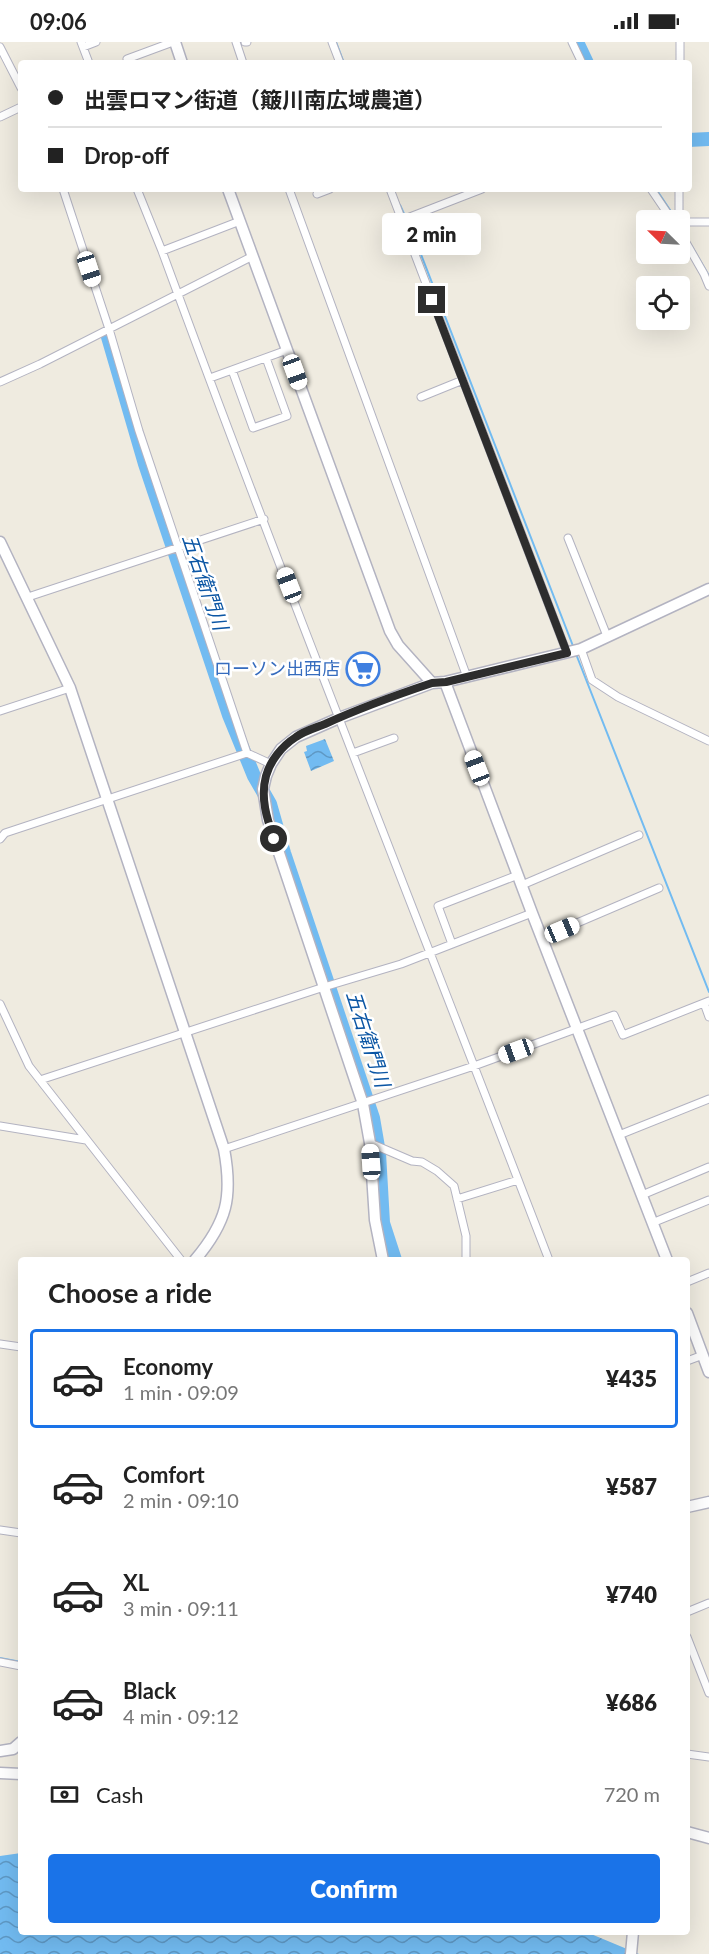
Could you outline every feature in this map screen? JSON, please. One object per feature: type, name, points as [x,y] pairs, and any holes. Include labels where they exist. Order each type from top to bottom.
[{"type":"street","points":[[88,60],[82,44],[96,42]]},
{"type":"street","points":[[127,59],[174,42],[181,60]]},
{"type":"street","points":[[236,42],[242,60]]},
{"type":"street","points":[[332,42],[339,60]]},
{"type":"street","points":[[572,42],[581,60]]},
{"type":"street","points":[[680,42],[680,60]]},
{"type":"street","points":[[0,46],[18,82]]},
{"type":"street","points":[[0,117],[18,108]]},
{"type":"street","points":[[64,192],[109,329],[139,431],[247,753]]},
{"type":"street","points":[[138,192],[548,1257]]},
{"type":"street","points":[[229,192],[390,631],[398,645],[432,683]]},
{"type":"street","points":[[290,192],[467,677]]},
{"type":"street","points":[[317,194],[322,192]]},
{"type":"street","points":[[391,192],[567,653]]},
{"type":"street","points":[[402,219],[474,192]]},
{"type":"street","points":[[653,192],[665,210]]},
{"type":"street","points":[[679,192],[679,210]]},
{"type":"street","points":[[162,250],[240,221]]},
{"type":"street","points":[[690,221],[709,222]]},
{"type":"street","points":[[690,250],[709,286]]},
{"type":"street","points":[[0,382],[179,295],[253,256]]},
{"type":"street","points":[[210,378],[287,350]]},
{"type":"street","points":[[232,370],[254,428],[286,416],[266,358]]},
{"type":"street","points":[[421,397],[463,380]]},
{"type":"street","points":[[28,597],[264,519]]},
{"type":"street","points":[[568,538],[607,636]]},
{"type":"street","points":[[0,542],[70,688],[224,1149],[229,1184],[228,1197],[215,1233],[197,1257]]},
{"type":"street","points":[[382,1257],[375,1220],[370,1143],[363,1104],[268,820],[263,789],[271,764],[281,749],[296,737],[339,718],[432,683],[446,682],[581,649],[709,589]]},
{"type":"street","points":[[581,649],[592,681],[618,697],[709,741]]},
{"type":"street","points":[[411,690],[416,680],[416,665]]},
{"type":"street","points":[[446,682],[532,913],[666,1257]]},
{"type":"street","points":[[0,711],[70,688]]},
{"type":"street","points":[[353,753],[394,738]]},
{"type":"street","points":[[0,838],[5,832],[247,753],[271,764]]},
{"type":"street","points":[[452,944],[438,906],[520,880],[639,835]]},
{"type":"street","points":[[542,938],[659,888]]},
{"type":"street","points":[[40,1080],[401,964],[532,913]]},
{"type":"street","points":[[224,1149],[474,1066],[614,1015],[623,1035],[706,1002],[709,1017]]},
{"type":"street","points":[[0,1005],[29,1066],[179,1257]]},
{"type":"street","points":[[619,1135],[709,1099]]},
{"type":"street","points":[[0,1126],[86,1140]]},
{"type":"street","points":[[370,1143],[412,1161],[422,1162],[454,1186],[466,1236],[465,1257]]},
{"type":"street","points":[[642,1195],[709,1167]]},
{"type":"street","points":[[457,1199],[518,1180]]},
{"type":"street","points":[[652,1223],[709,1200]]},
{"type":"street","points":[[690,1281],[709,1273]]},
{"type":"street","points":[[690,1321],[709,1372]]},
{"type":"street","points":[[0,1344],[18,1347]]},
{"type":"street","points":[[690,1360],[703,1355]]},
{"type":"street","points":[[690,1506],[709,1502]]},
{"type":"street","points":[[0,1530],[18,1533]]},
{"type":"street","points":[[690,1611],[709,1603]]},
{"type":"street","points":[[690,1644],[709,1692]]},
{"type":"street","points":[[0,1662],[18,1665]]},
{"type":"street","points":[[0,1751],[13,1749],[18,1745]]},
{"type":"street","points":[[690,1754],[709,1757]]},
{"type":"street","points":[[0,1773],[18,1774]]},
{"type":"street","points":[[690,1833],[709,1838]]},
{"type":"street","points":[[631,1954],[633,1935]]},
{"type":"water","points":[[325,739],[334,761],[311,771],[304,752],[307,751],[306,746]]},
{"type":"water","points":[[18,1853],[18,1935],[593,1935],[639,1954],[0,1954],[0,1856]]},
{"type":"waterway","points":[[336,42],[343,60]]},
{"type":"waterway","points":[[577,42],[586,60]]},
{"type":"waterway","points":[[692,140],[709,139]]},
{"type":"waterway","points":[[658,192],[670,210]]},
{"type":"waterway","points":[[400,205],[405,216]]},
{"type":"waterway","points":[[408,221],[573,646]]},
{"type":"waterway","points":[[691,245],[709,276]]},
{"type":"waterway","name":"五右衛門川","points":[[108,337],[145,464],[229,715],[254,776],[270,804],[284,853],[373,1118],[379,1153],[383,1223],[394,1257]]},
{"type":"waterway","points":[[576,654],[709,992]]},
{"type":"waterway","points":[[0,1658],[18,1661]]},
{"type":"place","name":"ローソン出西店","points":[[363,669]]},
{"type":"route","points":[[274,839],[264,806],[263,789],[271,764],[281,749],[296,737],[432,683],[446,682],[567,653],[432,300]]}]
